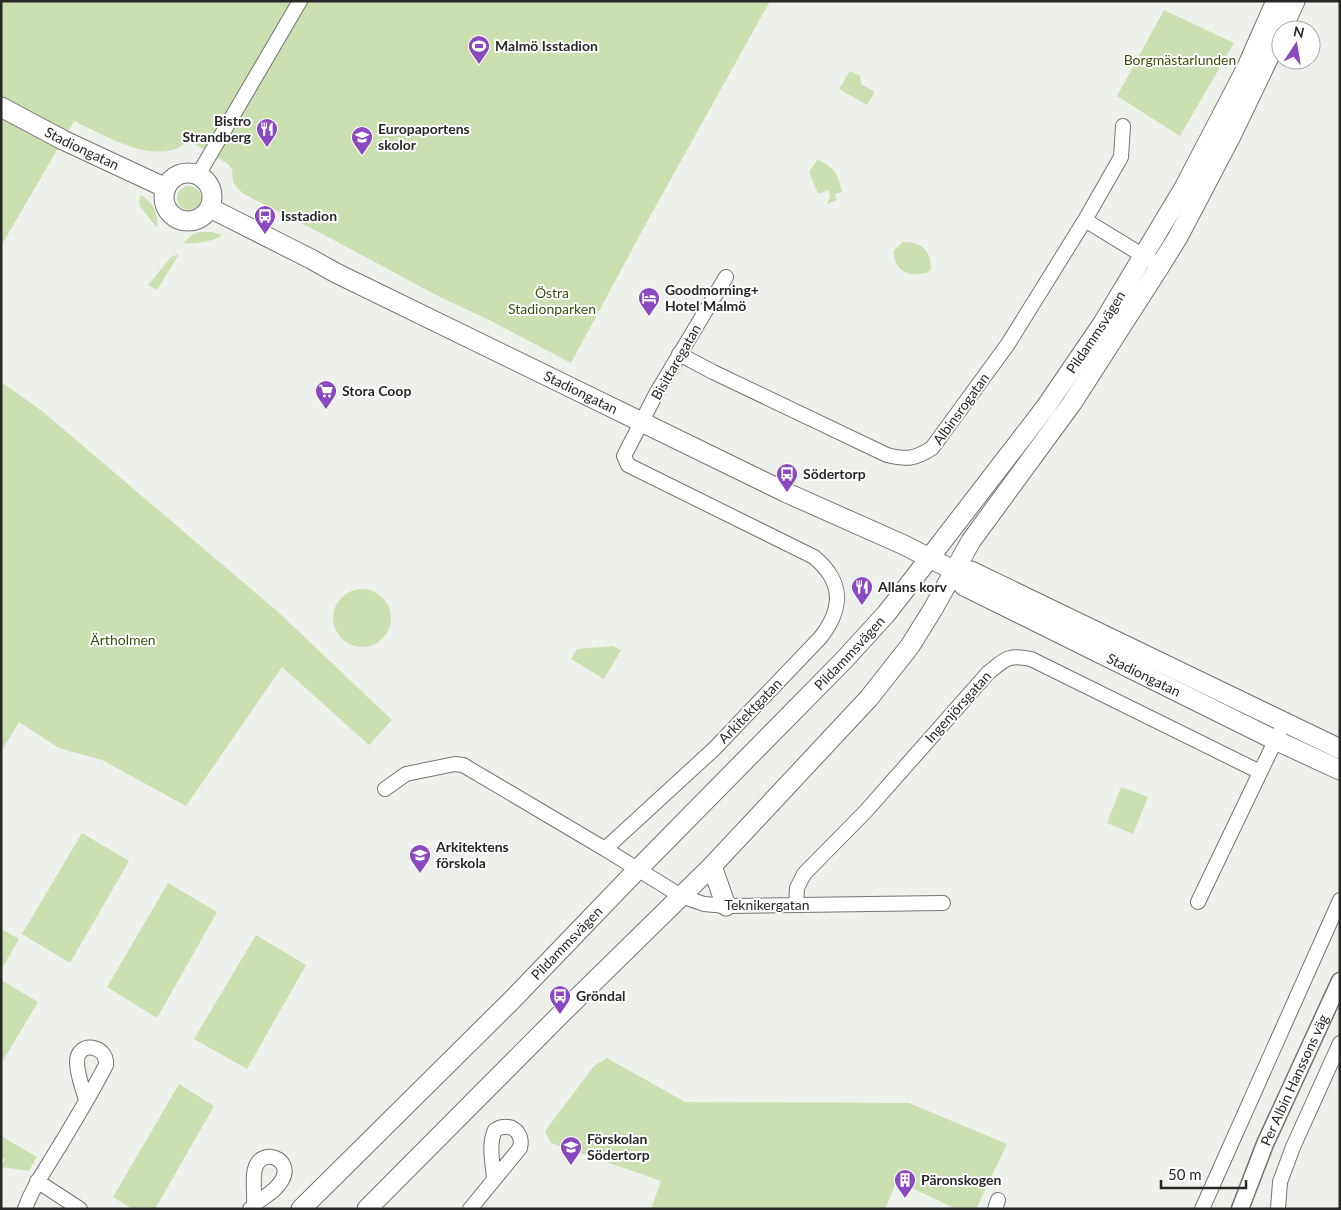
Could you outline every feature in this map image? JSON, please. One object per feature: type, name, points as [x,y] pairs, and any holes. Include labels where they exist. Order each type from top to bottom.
[{"type":"main road","name":"Pildammsvägen","points":[[301,1209],[513,999],[844,660],[886,614],[1045,408],[1103,323],[1184,188],[1241,77],[1276,1]]},
{"type":"main road","name":"Pildammsvägen","points":[[1286,20],[1295,1]]},
{"type":"main road","name":"Pildammsvägen","points":[[367,1209],[712,866],[870,698],[910,646],[934,610],[976,534],[1077,395],[1160,266],[1178,237],[1232,134],[1271,52]]},
{"type":"main road","name":"Stadiongatan","points":[[1,107],[63,140],[166,188]]},
{"type":"main road","points":[[182,174],[198,175],[209,185],[212,193],[210,208],[198,220],[186,221],[177,219],[166,208],[164,194],[166,188],[170,181],[182,174]]},
{"type":"main road","name":"Stadiongatan","points":[[210,208],[336,273],[787,493],[955,571],[971,571],[1280,731],[1340,770]]},
{"type":"main road","name":"Stadiongatan","points":[[955,571],[964,586],[977,593],[1280,731],[1340,749]]},
{"type":"main road","points":[[934,610],[956,596],[977,593]]},
{"type":"main road","points":[[712,866],[726,906]]},
{"type":"street","points":[[198,175],[300,1]]},
{"type":"street","name":"Albinsrogatan","points":[[679,354],[887,455],[914,458],[932,448],[1008,344],[1085,220],[1121,157],[1123,126]]},
{"type":"street","points":[[1085,220],[1160,266]]},
{"type":"street","name":"Bisittaregatan","points":[[642,422],[679,354],[726,278]]},
{"type":"street","name":"Arkitektgatan","points":[[605,849],[714,749],[820,638],[830,626],[838,601],[838,592],[832,578],[823,565],[814,557],[628,465],[624,456],[642,422]]},
{"type":"street","name":"Ingenjörsgatan","points":[[796,905],[797,888],[804,874],[866,811],[988,672],[1008,658],[1018,656],[1030,659],[1260,772]]},
{"type":"street","points":[[1198,902],[1280,731]]},
{"type":"street","points":[[385,789],[406,774],[455,764],[463,765],[605,849]]},
{"type":"street","name":"Teknikergatan","points":[[605,849],[681,896],[704,904],[726,906],[943,903]]},
{"type":"street","points":[[1202,1209],[1340,900]]},
{"type":"street","name":"Per Albin Hanssons väg","points":[[1240,1209],[1265,1144],[1340,981]]},
{"type":"street","points":[[1278,1209],[1280,1182],[1293,1148],[1340,1043]]},
{"type":"street","points":[[25,1209],[37,1181],[86,1100]]},
{"type":"street","points":[[470,1209],[494,1179]]},
{"type":"street","points":[[37,1181],[80,1209]]},
{"type":"green space","name":"Östra Stadionparken","points":[[1,1],[770,1],[571,363],[489,320],[438,296],[242,193],[233,182],[232,169],[228,164],[190,141],[172,150],[160,152],[147,151],[109,138],[74,121],[1,246]]},
{"type":"green space","name":"Borgmästarlunden","points":[[1164,10],[1234,43],[1180,136],[1117,96]]},
{"type":"green space","points":[[850,71],[860,76],[861,84],[875,92],[867,105],[839,89]]},
{"type":"green space","points":[[818,159],[835,172],[842,192],[835,194],[837,200],[827,204],[830,196],[829,190],[818,194],[809,172]]},
{"type":"green space","points":[[189,186],[198,189],[201,198],[198,207],[189,210],[180,207],[177,198],[180,189]]},
{"type":"green space","points":[[141,195],[149,201],[156,213],[157,228],[140,206]]},
{"type":"green space","points":[[199,232],[212,232],[222,235],[203,242],[183,243]]},
{"type":"green space","points":[[903,242],[917,244],[924,248],[929,255],[931,264],[931,269],[928,272],[910,274],[897,265],[894,250]]},
{"type":"green space","points":[[179,254],[157,290],[148,285],[171,257]]},
{"type":"green space","name":"Ärtholmen","points":[[1,382],[42,411],[277,611],[392,720],[369,745],[282,667],[186,806],[102,760],[59,748],[19,722],[1,752]]},
{"type":"green space","points":[[362,589],[373,591],[386,602],[391,618],[389,629],[378,642],[362,647],[351,645],[338,634],[333,618],[335,607],[346,594]]},
{"type":"green space","points":[[613,646],[621,650],[604,679],[571,659],[577,649]]},
{"type":"green space","points":[[1121,787],[1148,797],[1133,834],[1107,823]]},
{"type":"green space","points":[[82,833],[129,861],[70,963],[22,934]]},
{"type":"green space","points":[[168,883],[217,912],[157,1018],[107,987]]},
{"type":"green space","points":[[1,929],[19,939],[1,970]]},
{"type":"green space","points":[[256,935],[306,965],[247,1069],[194,1039]]},
{"type":"green space","points":[[1,980],[38,1002],[1,1064]]},
{"type":"green space","points":[[607,1058],[685,1102],[909,1103],[1007,1144],[976,1209],[956,1209],[897,1181],[885,1209],[651,1209],[661,1181],[551,1143],[545,1131],[594,1066]]},
{"type":"green space","points":[[179,1084],[214,1106],[155,1209],[133,1209],[113,1197]]},
{"type":"green space","points":[[1,1136],[37,1157],[29,1171],[1,1167],[5,1159],[1,1157]]},
{"type":"place","name":"Malmö Isstadion","points":[[479,65]]},
{"type":"place","name":"Bistro Strandberg","points":[[267,148]]},
{"type":"place","name":"Europaportens skolor","points":[[362,156]]},
{"type":"place","name":"Isstadion","points":[[265,235]]},
{"type":"place","name":"Goodmorning+ Hotel Malmö","points":[[649,317]]},
{"type":"place","name":"Stora Coop","points":[[326,410]]},
{"type":"place","name":"Södertorp","points":[[787,493]]},
{"type":"place","name":"Allans korv","points":[[862,606]]},
{"type":"place","name":"Arkitektens förskola","points":[[420,874]]},
{"type":"place","name":"Gröndal","points":[[560,1015]]},
{"type":"place","name":"Förskolan Södertorp","points":[[571,1166]]},
{"type":"place","name":"Päronskogen","points":[[905,1199]]}]
